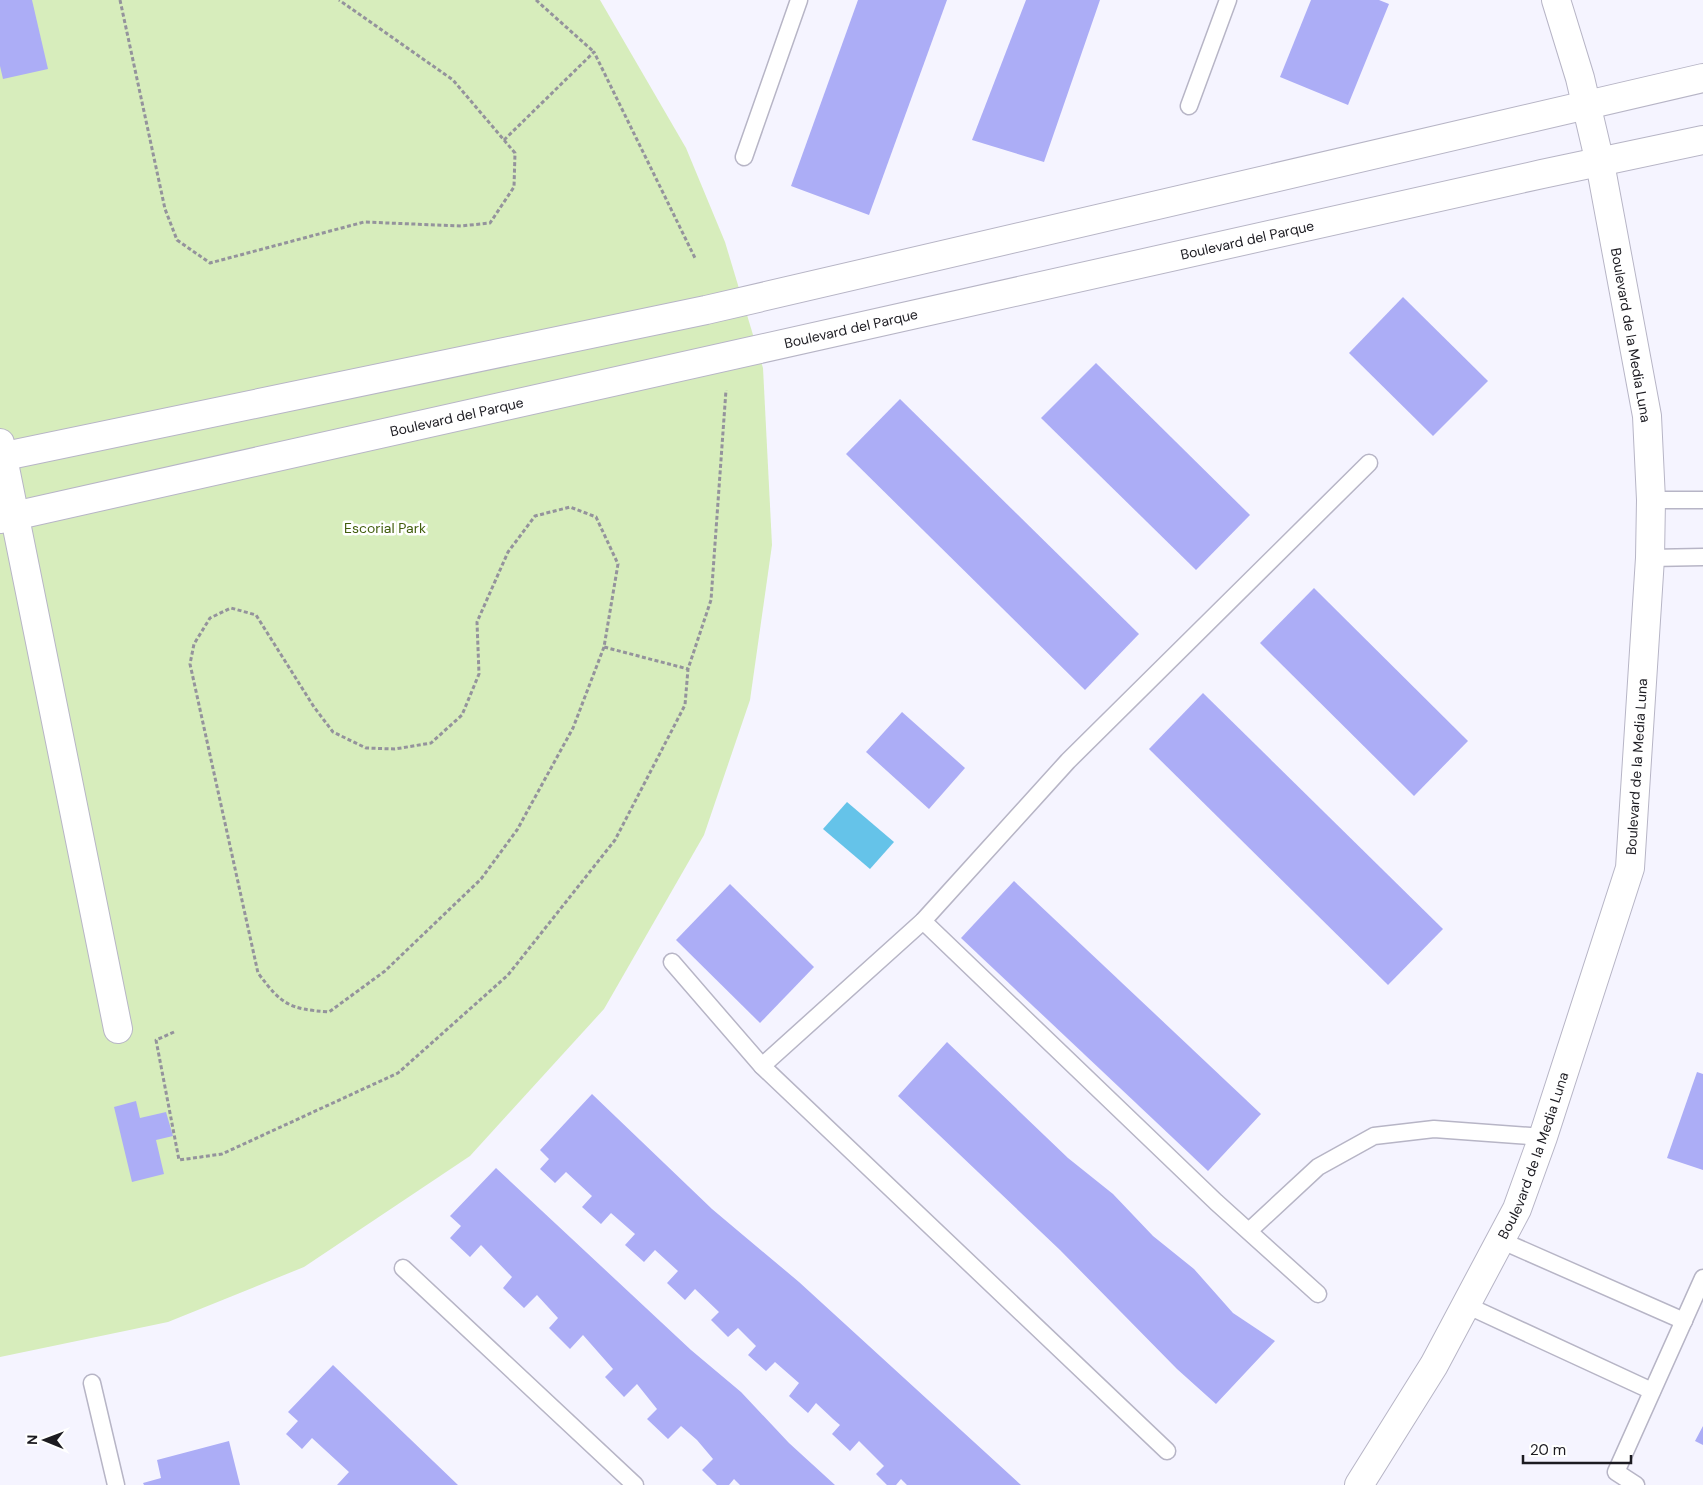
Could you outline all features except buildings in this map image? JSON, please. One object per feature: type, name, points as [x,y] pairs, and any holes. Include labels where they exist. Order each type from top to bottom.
[{"type":"street","name":"Boulevard de la Media Luna","points":[[1359,1485],[1434,1365],[1517,1209],[1543,1137],[1630,868],[1650,558],[1651,500],[1647,416],[1600,163],[1587,106],[1556,0]]},
{"type":"street","points":[[118,1029],[7,518],[1,452],[706,310],[1703,78]]},
{"type":"street","name":"Boulevard del Parque","points":[[7,518],[1542,174],[1703,140]]},
{"type":"lane","points":[[744,158],[799,0]]},
{"type":"lane","points":[[1189,106],[1228,0]]},
{"type":"lane","points":[[762,1066],[923,921],[1068,761],[1369,463]]},
{"type":"lane","points":[[1651,500],[1703,500]]},
{"type":"lane","points":[[1650,558],[1703,557]]},
{"type":"lane","points":[[923,921],[1249,1232],[1318,1294]]},
{"type":"lane","points":[[672,962],[762,1066],[1168,1451]]},
{"type":"lane","points":[[1249,1232],[1318,1167],[1374,1136],[1434,1129],[1543,1137]]},
{"type":"lane","points":[[1500,1240],[1684,1321]]},
{"type":"lane","points":[[403,1268],[635,1485]]},
{"type":"lane","points":[[1636,1485],[1616,1472],[1703,1278]]},
{"type":"lane","points":[[1466,1305],[1652,1391]]},
{"type":"lane","points":[[92,1383],[116,1485]]},
{"type":"path","points":[[120,0],[165,209],[177,240],[210,263],[364,222],[461,226],[490,223],[514,187],[515,153],[453,80],[339,0]]},
{"type":"path","points":[[536,0],[594,52],[695,258]]},
{"type":"path","points":[[504,140],[594,52]]},
{"type":"path","points":[[174,1032],[156,1040],[179,1160],[222,1154],[398,1073],[508,976],[614,840],[685,705],[688,669],[711,600],[726,400],[723,357]]},
{"type":"path","points":[[570,507],[596,517],[618,564],[604,647],[574,728],[517,830],[481,879],[385,971],[329,1012],[300,1010],[275,995],[258,973],[190,664],[194,644],[210,618],[231,608],[256,614],[314,707],[333,732],[366,748],[395,749],[431,743],[462,714],[479,674],[477,622],[508,552],[535,516],[570,507]]},
{"type":"path","points":[[604,647],[688,669]]},
{"type":"green space","name":"Escorial Park","points":[[0,0],[600,0],[686,148],[725,242],[763,368],[772,545],[750,700],[704,835],[604,1009],[470,1156],[304,1267],[168,1322],[0,1357]]},
{"type":"water","points":[[847,802],[894,842],[870,869],[823,829]]}]
